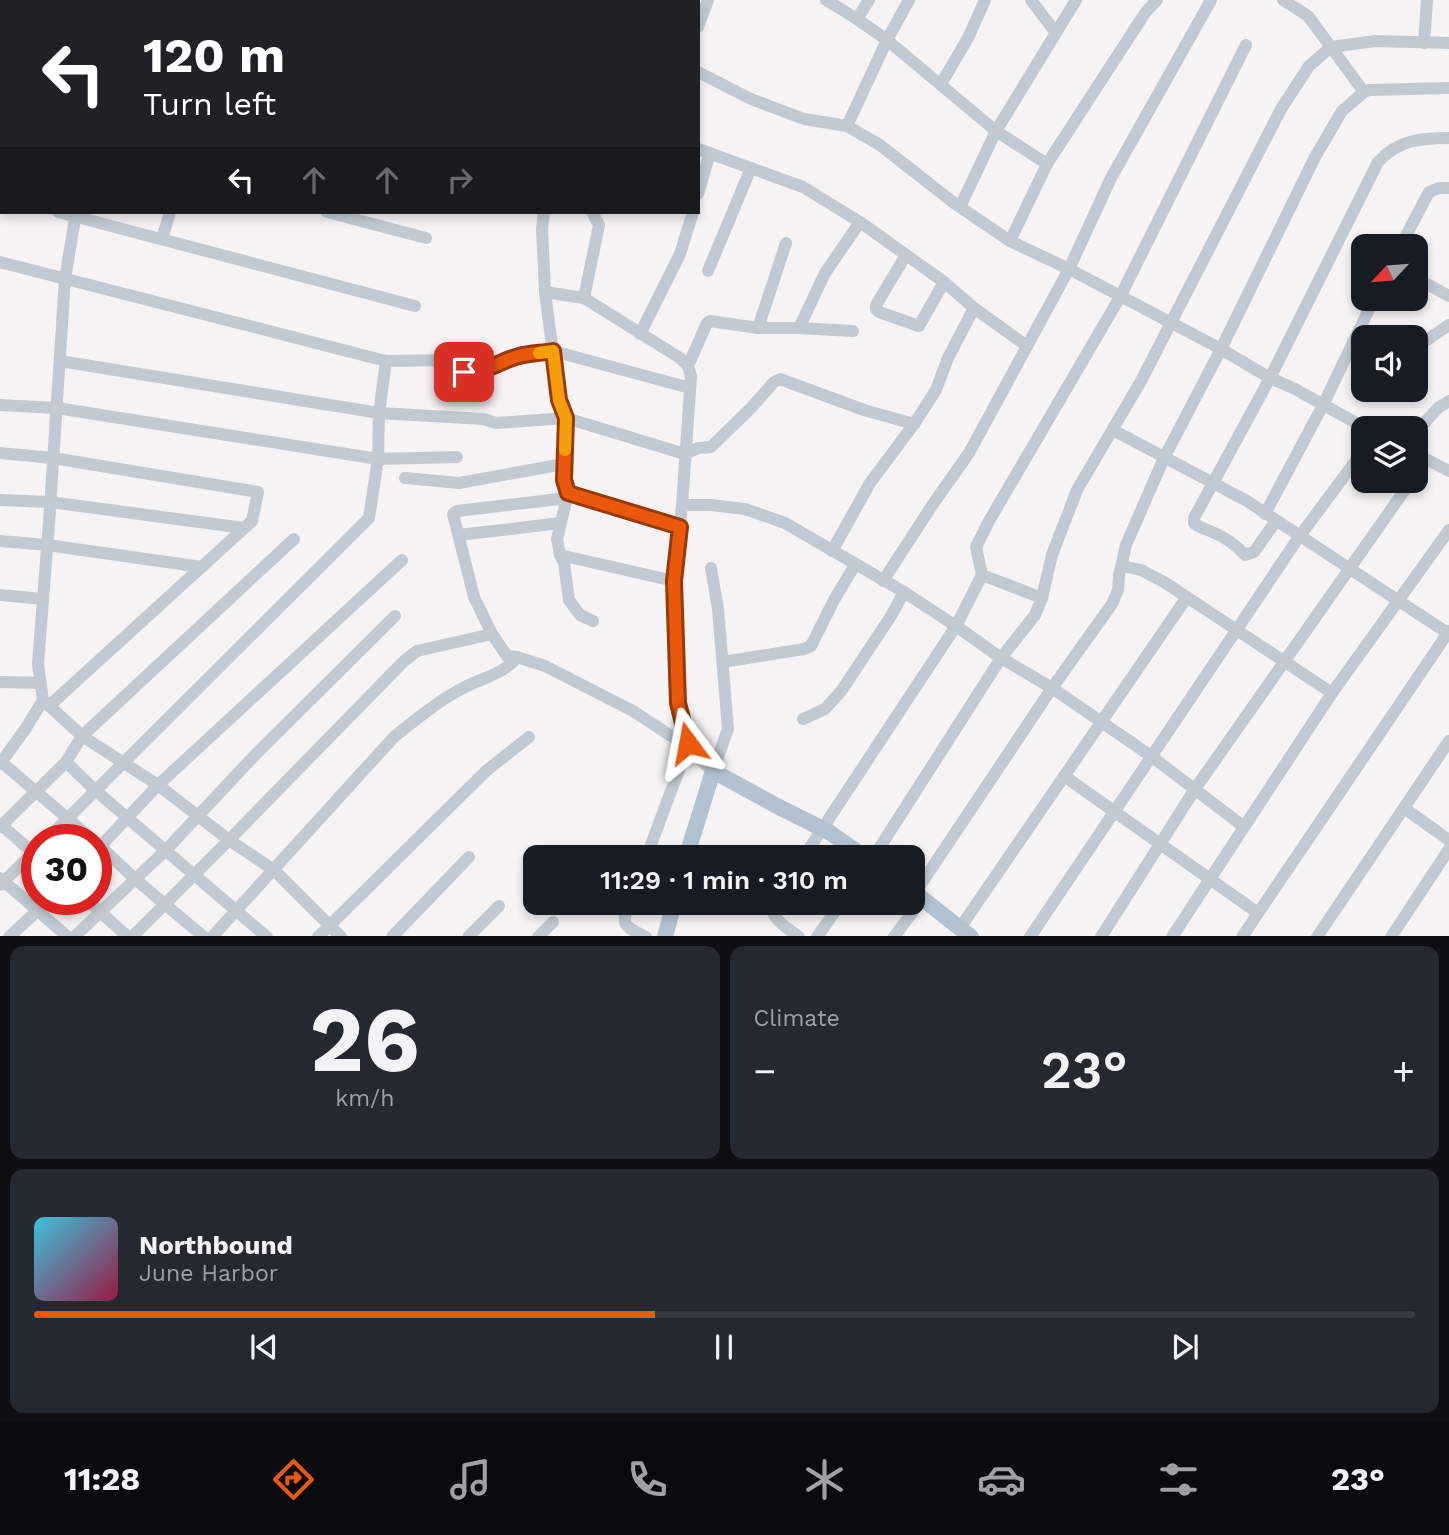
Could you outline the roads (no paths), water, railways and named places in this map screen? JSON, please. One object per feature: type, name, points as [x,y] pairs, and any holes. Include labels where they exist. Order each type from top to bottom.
[{"type":"main road","points":[[690,845],[713,771],[822,828],[847,845]]},
{"type":"main road","points":[[925,901],[967,934]]},
{"type":"main road","points":[[665,936],[671,915]]},
{"type":"street","points":[[700,22],[708,0]]},
{"type":"street","points":[[826,0],[887,40],[996,131],[1047,164]]},
{"type":"street","points":[[857,19],[869,0]]},
{"type":"street","points":[[847,126],[909,0]]},
{"type":"street","points":[[941,84],[968,38],[985,0]]},
{"type":"street","points":[[1031,0],[1056,33]]},
{"type":"street","points":[[960,207],[996,131],[1076,0]]},
{"type":"street","points":[[1010,241],[1047,164],[1145,13],[1157,0]]},
{"type":"street","points":[[883,581],[969,453],[1069,269],[1111,178],[1212,0]]},
{"type":"street","points":[[1283,0],[1308,16],[1364,92]]},
{"type":"street","points":[[1424,43],[1427,0]]},
{"type":"street","points":[[881,845],[1002,658],[1035,615],[1042,598],[1052,555],[1077,490],[1171,323],[1281,109],[1309,66],[1331,47],[1375,41],[1449,43]]},
{"type":"street","points":[[811,845],[956,626],[982,575],[975,547],[1121,297],[1246,45]]},
{"type":"street","points":[[700,73],[751,99],[804,119],[847,126],[880,145],[960,207],[1010,241],[1069,269],[1351,420]]},
{"type":"street","points":[[925,883],[1052,688],[1112,604],[1118,590],[1126,545],[1164,458],[1315,157],[1342,111],[1369,90],[1449,88]]},
{"type":"street","points":[[1368,312],[1254,552],[1245,555],[1238,547],[1198,527],[1194,518],[1270,378],[1378,162],[1387,152],[1406,142],[1421,138],[1449,138]]},
{"type":"street","points":[[700,180],[704,151],[803,187],[860,222],[1027,346]]},
{"type":"street","points":[[708,271],[751,168]]},
{"type":"street","points":[[1407,234],[1429,192],[1449,188]]},
{"type":"street","points":[[341,936],[274,870],[229,840],[158,785],[82,736],[46,703],[38,664],[65,279],[76,214],[415,306]]},
{"type":"street","points":[[162,239],[169,214]]},
{"type":"street","points":[[335,214],[426,238]]},
{"type":"street","points":[[544,214],[545,292],[559,400],[566,418],[564,480],[567,495],[557,538],[564,563],[569,600],[580,615],[593,621]]},
{"type":"street","points":[[584,298],[599,225],[593,214]]},
{"type":"street","points":[[640,334],[680,254],[692,214]]},
{"type":"street","points":[[799,328],[825,273],[860,222]]},
{"type":"street","points":[[758,328],[786,243]]},
{"type":"street","points":[[906,255],[876,305],[879,312],[919,326],[944,282]]},
{"type":"street","points":[[0,262],[386,361],[458,360],[464,372],[468,373],[519,356],[553,351],[690,388]]},
{"type":"street","points":[[1428,285],[1449,296]]},
{"type":"street","points":[[545,292],[584,298],[681,358],[688,366],[691,376],[674,581],[678,703],[688,746],[651,845]]},
{"type":"street","points":[[832,551],[870,483],[936,390],[948,358],[974,308]]},
{"type":"street","points":[[688,366],[710,321],[758,328],[853,331]]},
{"type":"street","points":[[1428,339],[1445,328],[1449,344]]},
{"type":"street","points":[[60,361],[379,412],[484,419],[496,423],[566,418],[685,454],[698,448],[711,447],[780,379],[864,410],[914,424]]},
{"type":"street","points":[[63,824],[369,518],[378,459],[379,412],[386,361]]},
{"type":"street","points":[[1428,419],[1449,401]]},
{"type":"street","points":[[0,405],[57,408],[378,459],[457,457]]},
{"type":"street","points":[[1113,430],[1247,501],[1448,633],[1242,936]]},
{"type":"street","points":[[0,453],[53,458],[258,492],[252,521],[46,703],[1,762],[74,824]]},
{"type":"street","points":[[1428,460],[1449,471]]},
{"type":"street","points":[[405,478],[459,483],[564,464]]},
{"type":"street","points":[[1030,936],[1298,537],[1351,467]]},
{"type":"street","points":[[1101,936],[1195,789],[1403,493]]},
{"type":"street","points":[[680,527],[567,495],[453,514],[474,597],[492,634],[507,656],[545,666],[633,711],[688,746],[713,771],[728,729],[718,609],[711,568]]},
{"type":"street","points":[[0,500],[50,502],[244,528]]},
{"type":"street","points":[[682,505],[745,509],[785,523],[904,592],[1052,688],[1151,756],[1243,826]]},
{"type":"street","points":[[459,535],[560,523]]},
{"type":"street","points":[[1172,936],[1332,693],[1449,530]]},
{"type":"street","points":[[21,841],[1,825],[66,762],[82,736],[294,538]]},
{"type":"street","points":[[0,541],[201,567]]},
{"type":"street","points":[[561,555],[674,581]]},
{"type":"street","points":[[112,831],[158,785],[402,560]]},
{"type":"street","points":[[723,662],[811,646],[855,565]]},
{"type":"street","points":[[1122,566],[1141,570],[1164,582],[1332,693]]},
{"type":"street","points":[[982,575],[1042,598]]},
{"type":"street","points":[[803,719],[825,709],[842,690],[904,592]]},
{"type":"street","points":[[0,595],[43,599]]},
{"type":"street","points":[[967,934],[1065,776],[1187,597]]},
{"type":"street","points":[[112,900],[166,850],[254,756],[395,617]]},
{"type":"street","points":[[105,915],[130,936],[229,840],[404,661],[417,651],[492,634]]},
{"type":"street","points":[[212,936],[394,737],[460,689],[511,665],[517,657]]},
{"type":"street","points":[[0,682],[40,683]]},
{"type":"street","points":[[318,936],[486,771],[529,737]]},
{"type":"street","points":[[1317,936],[1449,741]]},
{"type":"street","points":[[66,762],[96,791],[267,936]]},
{"type":"street","points":[[1065,776],[1258,913]]},
{"type":"street","points":[[1404,808],[1449,840]]},
{"type":"street","points":[[1391,936],[1449,849]]},
{"type":"street","points":[[112,858],[204,936]]},
{"type":"street","points":[[392,936],[469,858]]},
{"type":"street","points":[[21,865],[1,881],[21,897]]},
{"type":"street","points":[[468,936],[499,906]]},
{"type":"street","points":[[9,936],[33,915]]},
{"type":"street","points":[[43,915],[68,936]]},
{"type":"street","points":[[74,936],[96,915]]},
{"type":"street","points":[[626,915],[624,921],[629,928],[646,936]]},
{"type":"street","points":[[773,915],[799,936]]},
{"type":"street","points":[[817,936],[832,915]]},
{"type":"street","points":[[894,936],[906,915]]},
{"type":"street","points":[[538,936],[552,922]]}]
